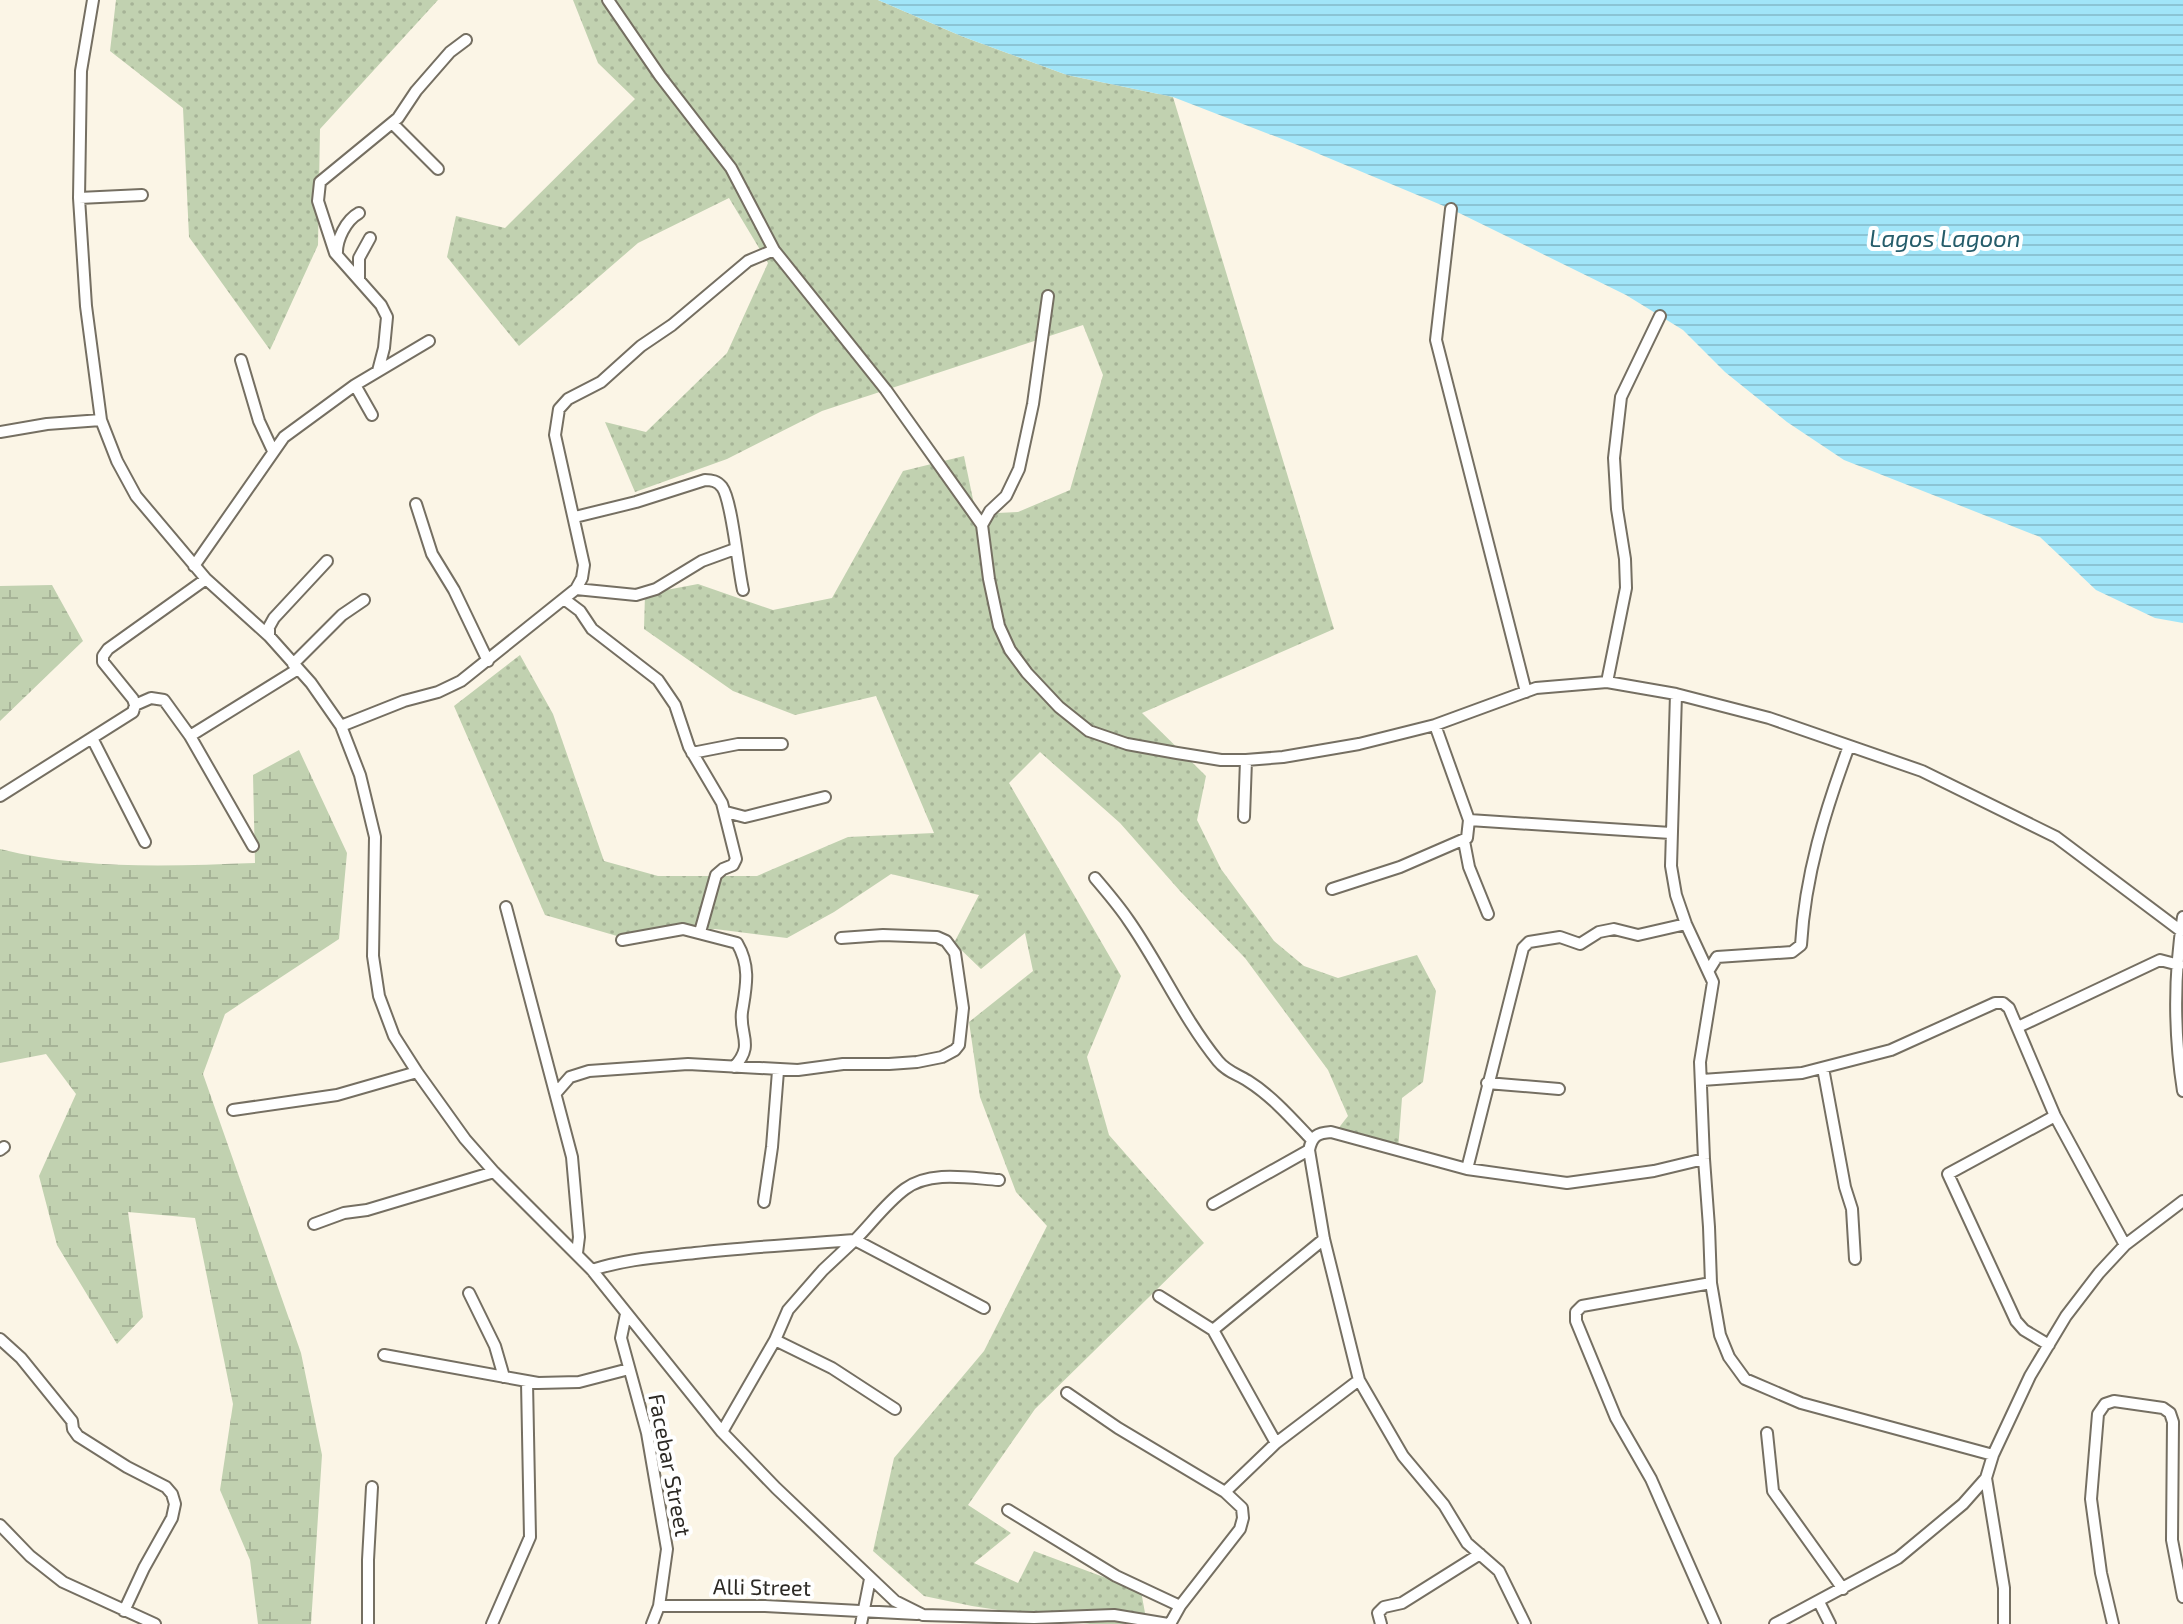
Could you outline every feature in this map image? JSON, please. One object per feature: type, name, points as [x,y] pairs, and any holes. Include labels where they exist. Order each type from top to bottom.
[{"type":"street","points":[[93,0],[80,83],[79,198],[86,306],[101,420],[117,461],[136,496],[206,579],[269,636],[296,666],[341,726],[360,775],[375,837],[373,956],[379,996],[394,1036],[465,1139],[592,1270],[722,1432],[870,1579],[895,1601],[923,1615]]},
{"type":"street","points":[[608,0],[660,76],[731,168],[774,250],[886,390],[982,525],[999,626],[1010,650],[1027,673],[1073,721],[1089,731],[1127,744],[1221,760],[1246,760],[1359,744],[1435,725],[1536,688],[1607,682],[1676,694],[1769,718],[1922,771],[2056,837],[2181,931]]},
{"type":"street","points":[[378,371],[387,317],[381,305],[337,257],[318,201],[320,182],[392,123],[450,52],[466,40]]},
{"type":"street","points":[[392,123],[438,169]]},
{"type":"street","points":[[79,198],[142,195]]},
{"type":"street","points":[[1451,209],[1436,340],[1526,692]]},
{"type":"street","points":[[337,257],[336,249],[347,224],[359,213]]},
{"type":"street","points":[[359,280],[359,258],[370,238]]},
{"type":"street","points":[[341,726],[461,681],[576,589],[584,565],[555,435],[559,409],[568,399],[601,382],[748,261],[774,250]]},
{"type":"street","points":[[982,525],[990,511],[1006,496],[1019,469],[1033,404],[1048,296]]},
{"type":"street","points":[[1607,682],[1626,588],[1614,458],[1621,397],[1660,316]]},
{"type":"street","points":[[194,566],[284,437],[355,385],[429,341]]},
{"type":"street","points":[[241,360],[259,421],[273,451]]},
{"type":"street","points":[[355,385],[372,415]]},
{"type":"street","points":[[0,432],[101,420]]},
{"type":"street","points":[[575,517],[713,480],[727,496],[743,590]]},
{"type":"street","points":[[416,504],[432,554],[454,590],[488,661]]},
{"type":"street","points":[[576,589],[628,596],[656,589],[702,561],[735,549]]},
{"type":"street","points":[[269,636],[269,627],[274,618],[327,561]]},
{"type":"street","points":[[0,796],[133,712],[133,699],[103,662],[103,656],[108,649],[206,579]]},
{"type":"street","points":[[564,599],[580,611],[592,629],[658,680],[675,705],[692,753],[726,812],[736,859],[733,865],[716,875],[700,932]]},
{"type":"street","points":[[190,736],[296,666],[342,615],[364,600]]},
{"type":"street","points":[[1676,694],[1671,833],[1676,895],[1713,982],[1700,1062],[1704,1159],[1711,1283],[1720,1335],[1729,1357],[1745,1379],[1801,1403],[1993,1455]]},
{"type":"street","points":[[135,705],[151,698],[164,700],[190,736],[253,846]]},
{"type":"street","points":[[1332,889],[1400,867],[1467,838],[1469,820],[1435,725]]},
{"type":"street","points":[[92,738],[145,842]]},
{"type":"street","points":[[692,753],[738,744],[782,744]]},
{"type":"street","points":[[1709,970],[1717,957],[1798,950],[1810,871],[1823,817],[1849,746]]},
{"type":"street","points":[[1244,817],[1246,760]]},
{"type":"street","points":[[726,812],[745,817],[825,797]]},
{"type":"street","points":[[1469,820],[1671,833]]},
{"type":"street","points":[[1464,841],[1469,867],[1488,914]]},
{"type":"street","points":[[1095,878],[1129,921],[1179,1008],[1219,1062],[1228,1072],[1248,1081],[1269,1097],[1310,1145],[1324,1239],[1359,1380],[1397,1447],[1444,1505],[1467,1543],[1499,1571],[1525,1624]]},
{"type":"street","points":[[506,907],[572,1157],[579,1237],[577,1253]]},
{"type":"street","points":[[2183,917],[2176,998],[2183,1091]]},
{"type":"street","points":[[1467,1169],[1523,948],[1529,942],[1560,937],[1580,944],[1599,932],[1614,929],[1638,935],[1686,924]]},
{"type":"street","points":[[622,940],[675,929],[700,932],[737,943],[747,965],[742,1014],[746,1034],[744,1052],[734,1067]]},
{"type":"street","points":[[556,1093],[570,1077],[589,1071],[676,1064],[766,1067],[778,1071],[843,1064],[889,1064],[949,1055],[959,1045],[963,1008],[955,953],[946,941],[937,937],[883,935],[841,938]]},
{"type":"street","points":[[2018,1027],[2160,960],[2179,965]]},
{"type":"street","points":[[1702,1080],[1802,1073],[1823,1068],[1891,1050],[1995,1003],[2007,1005],[2055,1116],[2125,1245]]},
{"type":"street","points":[[1823,1068],[1845,1187],[1852,1209],[1855,1259]]},
{"type":"street","points":[[764,1202],[778,1071]]},
{"type":"street","points":[[233,1110],[337,1095],[417,1072]]},
{"type":"street","points":[[1487,1083],[1559,1089]]},
{"type":"street","points":[[2049,1345],[2024,1330],[2016,1321],[1948,1174],[2055,1116]]},
{"type":"street","points":[[1213,1204],[1310,1145],[1318,1133],[1331,1132],[1467,1169],[1567,1183],[1654,1171],[1704,1159]]},
{"type":"street","points":[[314,1224],[494,1172]]},
{"type":"street","points":[[722,1432],[775,1340],[788,1310],[823,1270],[903,1190],[915,1183],[950,1177],[999,1180]]},
{"type":"street","points":[[1775,1624],[1898,1558],[1963,1504],[1986,1478],[1993,1455],[2030,1376],[2066,1316],[2125,1245],[2183,1201]]},
{"type":"street","points":[[1213,1330],[1324,1239]]},
{"type":"street","points":[[592,1270],[651,1257],[742,1247],[855,1240],[984,1308]]},
{"type":"street","points":[[1711,1283],[1582,1306],[1576,1312],[1576,1321],[1616,1418],[1651,1479],[1715,1624]]},
{"type":"street","points":[[469,1293],[495,1346],[504,1377]]},
{"type":"street","points":[[1159,1296],[1213,1330],[1276,1443]]},
{"type":"street","name":"Facebar Street","points":[[626,1314],[621,1334],[647,1433],[667,1549],[659,1606],[652,1624]]},
{"type":"street","points":[[0,1339],[21,1358],[72,1421],[78,1436],[166,1487],[172,1494],[175,1504],[172,1518],[124,1611]]},
{"type":"street","points":[[775,1340],[832,1368],[895,1409]]},
{"type":"street","points":[[384,1355],[527,1382],[579,1382],[629,1369]]},
{"type":"street","points":[[1225,1492],[1276,1443],[1359,1380]]},
{"type":"street","points":[[492,1624],[530,1537],[527,1382]]},
{"type":"street","points":[[1067,1393],[1130,1436],[1225,1492],[1242,1508],[1240,1529],[1169,1624]]},
{"type":"street","points":[[2113,1624],[2101,1573],[2091,1499],[2098,1414],[2105,1404],[2114,1401],[2163,1408],[2170,1413],[2173,1422],[2172,1540],[2183,1597]]},
{"type":"street","points":[[1767,1433],[1773,1491],[1843,1589]]},
{"type":"street","points":[[1986,1478],[2004,1588],[2004,1624]]},
{"type":"street","points":[[368,1624],[372,1487]]},
{"type":"street","points":[[1008,1510],[1116,1576],[1180,1606]]},
{"type":"street","points":[[0,1525],[30,1556],[63,1582],[155,1624]]},
{"type":"street","points":[[1381,1624],[1378,1613],[1384,1607],[1402,1603],[1480,1554]]},
{"type":"street","points":[[861,1624],[870,1579]]},
{"type":"street","points":[[1819,1602],[1830,1624]]},
{"type":"street","name":"Alli Street","points":[[659,1606],[863,1610],[1033,1621],[1114,1615],[1169,1624]]},
{"type":"green space","points":[[116,0],[438,0],[320,129],[318,245],[270,350],[189,237],[183,108],[110,51]]},
{"type":"green space","points":[[573,0],[878,0],[961,36],[1067,75],[1173,97],[1334,629],[1142,713],[1206,776],[1197,820],[1221,869],[1274,941],[1304,966],[1338,978],[1417,955],[1436,991],[1423,1082],[1402,1098],[1398,1150],[1334,1134],[1348,1116],[1328,1070],[1245,958],[1120,823],[1040,752],[1009,783],[1121,976],[1087,1057],[1109,1135],[1204,1243],[1035,1409],[968,1505],[1011,1533],[974,1563],[1018,1583],[1034,1551],[1141,1591],[1147,1624],[1090,1624],[924,1596],[873,1551],[894,1458],[984,1351],[1047,1226],[1016,1192],[980,1097],[969,1022],[1033,971],[1025,933],[981,969],[954,943],[979,895],[891,874],[834,912],[787,938],[715,929],[617,936],[545,915],[454,706],[520,655],[553,714],[604,861],[658,876],[757,876],[848,837],[934,833],[876,696],[795,715],[733,691],[644,629],[645,594],[698,584],[773,610],[832,598],[903,471],[964,456],[976,514],[1018,512],[1070,490],[1103,375],[1083,325],[822,411],[727,459],[635,492],[605,422],[646,432],[727,353],[768,263],[729,198],[638,243],[519,346],[447,257],[456,216],[505,228],[635,99],[598,63]]},
{"type":"green space","points":[[52,585],[83,641],[0,721],[0,586]]},
{"type":"green space","points":[[299,750],[347,853],[339,939],[225,1014],[203,1074],[301,1353],[322,1455],[311,1624],[258,1624],[250,1560],[220,1490],[233,1404],[195,1218],[128,1212],[143,1317],[117,1344],[57,1245],[39,1176],[76,1094],[46,1054],[0,1063],[0,849],[31,856],[95,863],[255,863],[253,775]]},
{"type":"water","name":"Lagos Lagoon","points":[[878,0],[2183,0],[2183,623],[2155,618],[2096,590],[2040,537],[1844,460],[1787,422],[1725,372],[1683,330],[1626,295],[1451,209],[1173,97],[1067,75],[961,36]]}]
